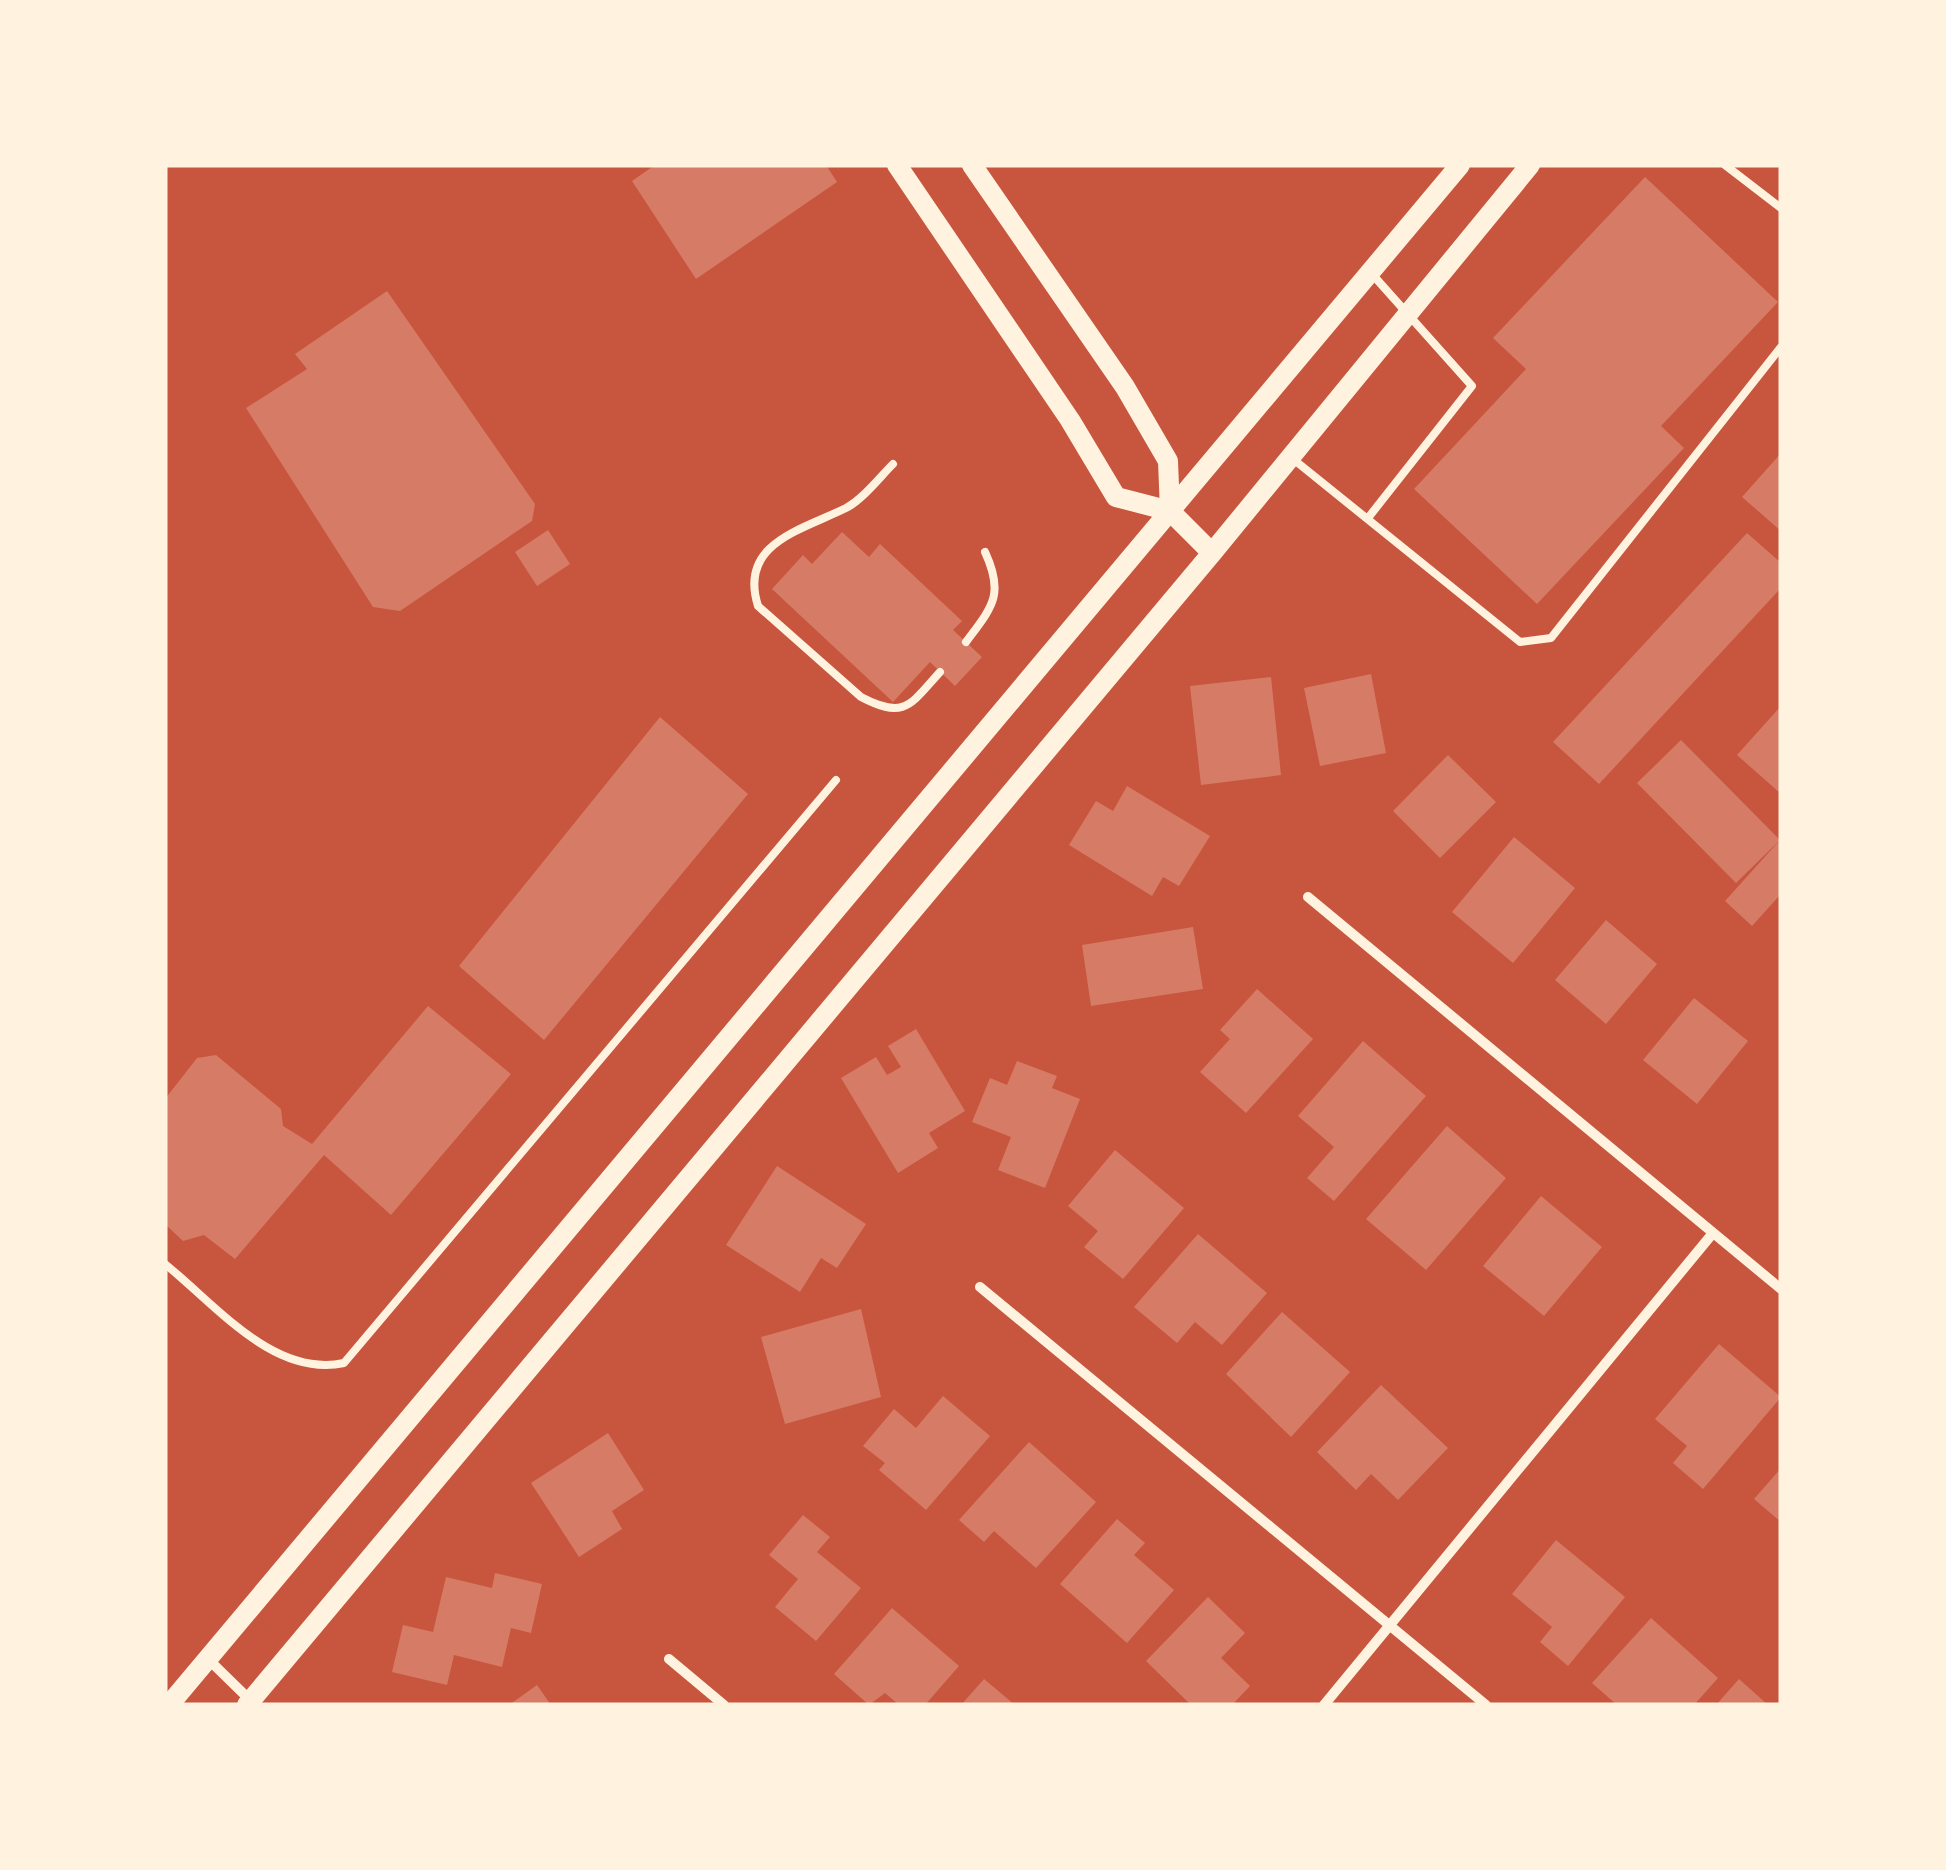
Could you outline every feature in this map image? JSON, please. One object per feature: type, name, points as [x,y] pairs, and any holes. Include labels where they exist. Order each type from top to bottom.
[{"type":"main road","points":[[896,165],[1070,420],[1116,497],[1170,510],[1212,552]]},
{"type":"main road","points":[[972,165],[1125,387],[1168,460],[1170,510]]},
{"type":"main road","points":[[169,1705],[1460,165]]},
{"type":"main road","points":[[255,1704],[1530,165]]},
{"type":"street","points":[[1308,897],[1781,1289]]},
{"type":"street","points":[[1324,1705],[1713,1233]]},
{"type":"street","points":[[980,1287],[1486,1705]]},
{"type":"street","points":[[208,1659],[255,1704]]},
{"type":"street","points":[[669,1659],[724,1705]]},
{"type":"lane","points":[[1725,165],[1781,208]]},
{"type":"lane","points":[[1368,518],[1472,386],[1372,274]]},
{"type":"lane","points":[[1290,456],[1520,642],[1551,638],[1781,347]]},
{"type":"lane","points":[[893,464],[850,506],[809,521],[773,546],[754,566],[752,586],[758,606],[861,697],[881,707],[895,711],[910,706],[940,672]]},
{"type":"lane","points":[[966,642],[994,606],[997,577],[986,552]]},
{"type":"lane","points":[[165,1264],[280,1358],[318,1369],[344,1363],[836,780]]},
{"type":"building","points":[[655,165],[826,165],[837,182],[696,279],[632,181]]},
{"type":"building","points":[[1645,177],[1778,302],[1661,426],[1684,448],[1537,604],[1414,489],[1526,369],[1493,338]]},
{"type":"building","points":[[387,291],[535,504],[532,521],[400,611],[373,607],[246,408],[307,369],[295,354]]},
{"type":"building","points":[[1781,453],[1781,531],[1742,497]]},
{"type":"building","points":[[548,530],[570,564],[537,586],[515,552]]},
{"type":"building","points":[[842,532],[869,557],[880,544],[962,621],[953,630],[982,657],[955,686],[930,662],[893,702],[772,589],[803,555],[812,564]]},
{"type":"building","points":[[1747,533],[1781,563],[1781,588],[1599,784],[1553,742]]},
{"type":"building","points":[[1371,674],[1386,753],[1320,766],[1304,688]]},
{"type":"building","points":[[1271,677],[1281,775],[1201,785],[1190,686]]},
{"type":"building","points":[[1781,706],[1781,794],[1737,755]]},
{"type":"building","points":[[660,717],[748,794],[544,1040],[459,966]]},
{"type":"building","points":[[1681,740],[1780,840],[1736,883],[1637,783]]},
{"type":"building","points":[[1448,755],[1496,802],[1440,858],[1393,811]]},
{"type":"building","points":[[1127,786],[1210,836],[1179,886],[1163,877],[1152,896],[1069,845],[1096,801],[1113,811]]},
{"type":"building","points":[[1514,837],[1575,888],[1513,963],[1452,912]]},
{"type":"building","points":[[1781,839],[1781,894],[1752,926],[1725,901]]},
{"type":"building","points":[[1606,920],[1657,964],[1606,1024],[1555,980]]},
{"type":"building","points":[[1193,927],[1203,989],[1091,1006],[1082,945]]},
{"type":"building","points":[[1257,989],[1313,1039],[1246,1113],[1200,1072],[1230,1039],[1220,1030]]},
{"type":"building","points":[[1694,998],[1748,1041],[1697,1104],[1643,1060]]},
{"type":"building","points":[[428,1006],[511,1074],[391,1215],[324,1155],[235,1259],[204,1235],[183,1241],[165,1224],[165,1099],[197,1058],[216,1055],[281,1109],[283,1126],[312,1144]]},
{"type":"building","points":[[916,1029],[965,1111],[929,1133],[938,1148],[898,1173],[841,1078],[876,1057],[887,1075],[901,1067],[888,1046]]},
{"type":"building","points":[[1363,1041],[1426,1096],[1334,1201],[1307,1178],[1334,1147],[1298,1116]]},
{"type":"building","points":[[1017,1061],[1057,1076],[1052,1088],[1080,1099],[1045,1188],[998,1170],[1011,1137],[972,1122],[990,1078],[1007,1085]]},
{"type":"building","points":[[1447,1126],[1506,1178],[1426,1270],[1366,1219]]},
{"type":"building","points":[[1115,1150],[1184,1208],[1123,1279],[1084,1247],[1098,1231],[1068,1206]]},
{"type":"building","points":[[777,1166],[866,1224],[837,1268],[821,1258],[800,1292],[726,1245]]},
{"type":"building","points":[[1541,1196],[1602,1247],[1544,1316],[1483,1266]]},
{"type":"building","points":[[1198,1234],[1267,1293],[1222,1345],[1195,1322],[1177,1343],[1134,1307]]},
{"type":"building","points":[[861,1309],[881,1397],[785,1424],[761,1337]]},
{"type":"building","points":[[1282,1312],[1350,1372],[1291,1437],[1226,1374]]},
{"type":"building","points":[[1719,1344],[1781,1397],[1703,1489],[1673,1463],[1687,1446],[1655,1419]]},
{"type":"building","points":[[1381,1385],[1448,1448],[1398,1500],[1371,1474],[1356,1490],[1317,1452]]},
{"type":"building","points":[[943,1396],[990,1436],[926,1510],[879,1470],[885,1463],[863,1446],[894,1409],[916,1428]]},
{"type":"building","points":[[608,1433],[644,1490],[612,1511],[622,1529],[579,1557],[531,1483]]},
{"type":"building","points":[[1029,1442],[1096,1502],[1036,1568],[994,1531],[984,1542],[959,1520]]},
{"type":"building","points":[[1781,1468],[1781,1522],[1754,1499]]},
{"type":"building","points":[[803,1515],[830,1537],[817,1552],[861,1588],[816,1641],[775,1607],[798,1579],[769,1555]]},
{"type":"building","points":[[1117,1519],[1145,1543],[1134,1555],[1174,1590],[1127,1643],[1060,1584]]},
{"type":"building","points":[[1556,1540],[1625,1597],[1568,1666],[1540,1642],[1552,1627],[1512,1594]]},
{"type":"building","points":[[495,1573],[542,1584],[531,1633],[511,1628],[502,1667],[454,1655],[447,1685],[392,1672],[403,1625],[433,1632],[446,1577],[492,1588]]},
{"type":"building","points":[[1208,1597],[1245,1633],[1221,1658],[1250,1686],[1232,1705],[1191,1705],[1146,1661]]},
{"type":"building","points":[[892,1608],[959,1666],[925,1705],[899,1705],[885,1693],[869,1705],[834,1674]]},
{"type":"building","points":[[1651,1618],[1718,1678],[1694,1705],[1617,1705],[1592,1683]]},
{"type":"building","points":[[984,1679],[1015,1705],[961,1705]]},
{"type":"building","points":[[1739,1679],[1768,1705],[1716,1705]]},
{"type":"building","points":[[537,1685],[551,1705],[509,1705]]}]
